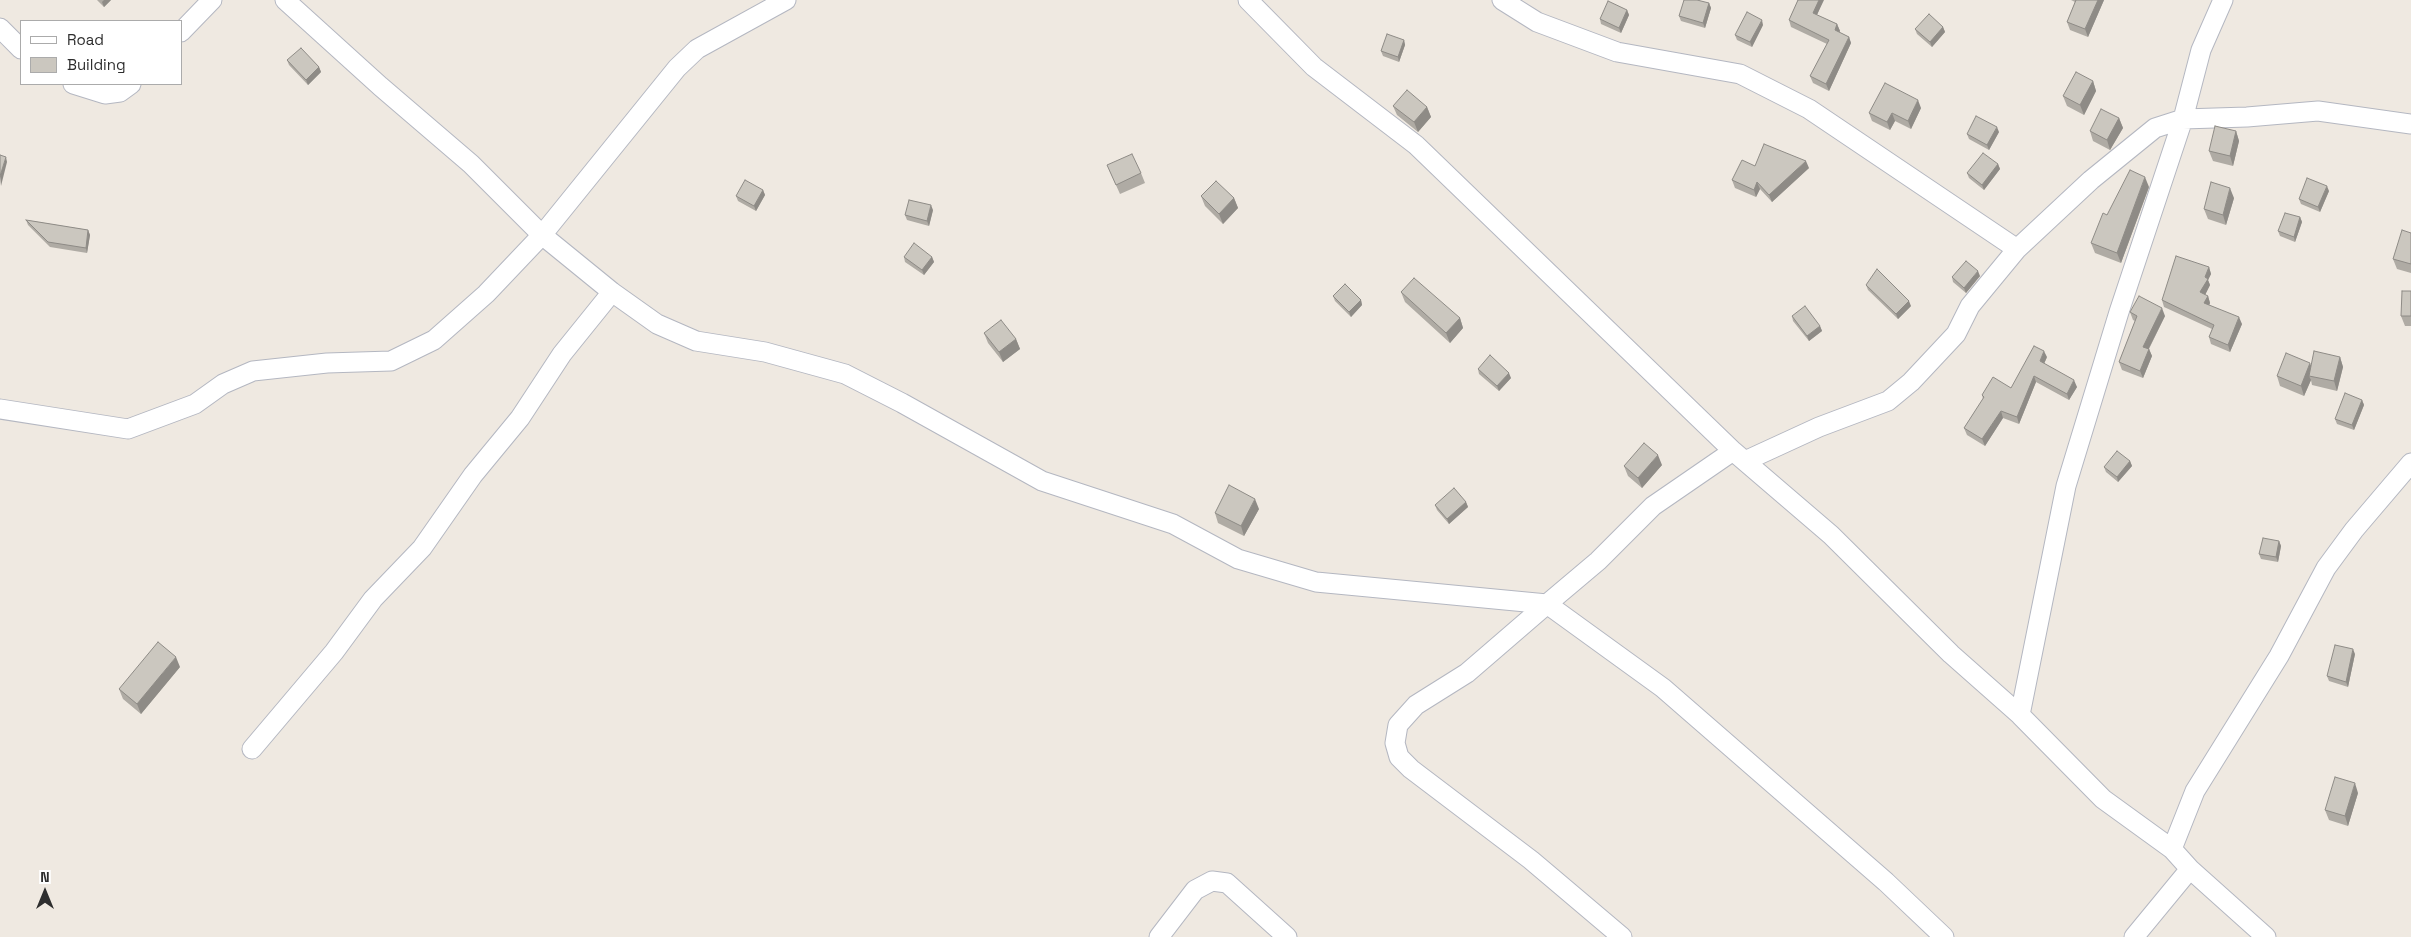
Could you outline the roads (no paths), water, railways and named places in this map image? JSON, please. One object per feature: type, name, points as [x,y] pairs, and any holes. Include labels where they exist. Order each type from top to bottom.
[{"type":"street","points":[[182,31],[212,0]]},
{"type":"street","points":[[285,0],[380,86],[472,164],[542,235],[612,292],[657,324],[696,341],[764,352],[845,374],[902,403],[1042,481],[1173,524],[1238,559],[1316,582],[1547,604],[1663,688],[1886,882],[1944,937]]},
{"type":"street","points":[[0,409],[128,429],[195,404],[223,384],[253,371],[328,363],[391,361],[434,340],[486,294],[542,235],[677,68],[697,49],[786,0]]},
{"type":"street","points":[[1248,0],[1314,67],[1416,145],[1739,456],[1831,535],[1951,654],[2020,715],[2103,799],[2172,849],[2190,869],[2266,937]]},
{"type":"street","points":[[1502,0],[1537,22],[1617,52],[1740,74],[1809,109],[2017,249]]},
{"type":"street","points":[[2020,715],[2066,486],[2119,312],[2183,119],[2201,50],[2223,0]]},
{"type":"street","points":[[0,28],[20,48]]},
{"type":"street","points":[[76,85],[105,94],[120,92],[130,85]]},
{"type":"street","points":[[1622,937],[1531,860],[1399,757],[1395,743],[1398,725],[1416,705],[1467,673],[1598,561],[1653,506],[1739,456],[1888,401],[1911,382],[1956,334],[1970,306],[2017,249],[2091,180],[2155,128],[2183,119],[2247,117],[2318,110],[2411,124]]},
{"type":"street","points":[[252,749],[334,652],[373,599],[422,548],[473,475],[520,418],[562,354],[612,292]]},
{"type":"street","points":[[2172,849],[2195,791],[2279,656],[2326,568],[2354,530],[2411,463]]},
{"type":"street","points":[[2134,937],[2190,869]]},
{"type":"street","points":[[1159,937],[1195,890],[1212,882],[1227,883],[1287,937]]}]
